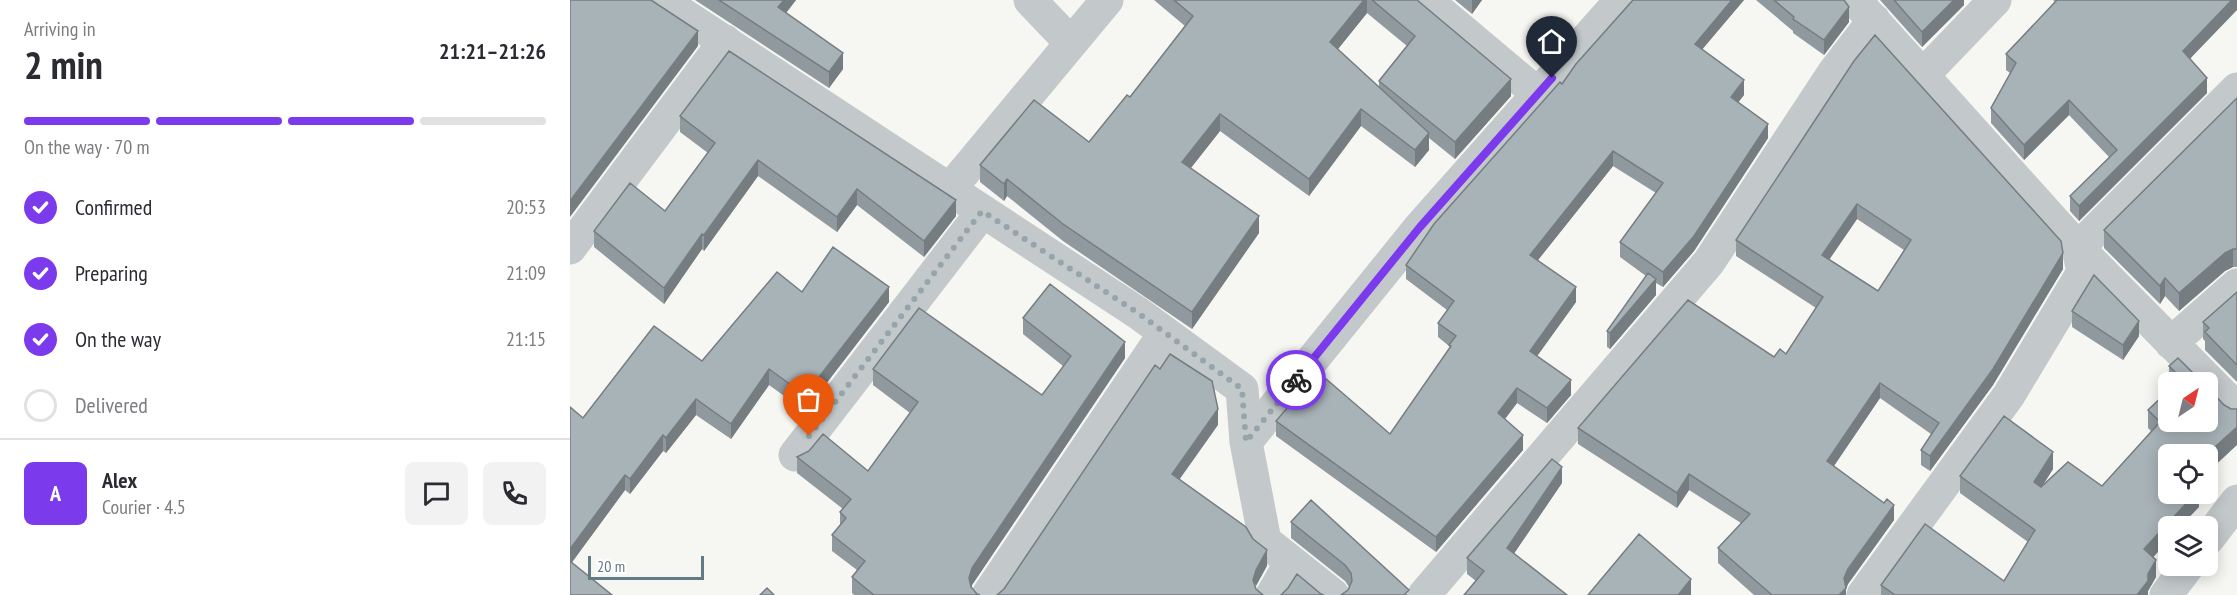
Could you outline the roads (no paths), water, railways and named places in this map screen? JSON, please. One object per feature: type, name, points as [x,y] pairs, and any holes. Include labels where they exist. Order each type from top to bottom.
[{"type":"street","points":[[661,0],[1138,313],[1242,389],[1246,442],[1265,541],[1333,595]]},
{"type":"street","points":[[1030,0],[1071,43]]},
{"type":"street","points":[[950,189],[1107,0]]},
{"type":"street","points":[[1426,0],[1538,94]]},
{"type":"street","points":[[1246,442],[1420,227],[1621,0]]},
{"type":"street","points":[[1923,75],[1995,0]]},
{"type":"street","points":[[1424,595],[1709,261],[1834,72],[1864,10],[2078,248],[2237,409]]},
{"type":"street","points":[[570,248],[725,41]]},
{"type":"street","points":[[2078,248],[2237,89]]},
{"type":"street","points":[[795,455],[982,211]]},
{"type":"street","points":[[1863,595],[2009,395],[2083,272],[2078,248]]},
{"type":"street","points":[[2171,343],[2237,285]]},
{"type":"street","points":[[988,595],[1164,334]]},
{"type":"street","points":[[2218,526],[2237,501]]},
{"type":"street","points":[[1272,595],[1291,562]]},
{"type":"street","points":[[2166,595],[2180,576]]}]
